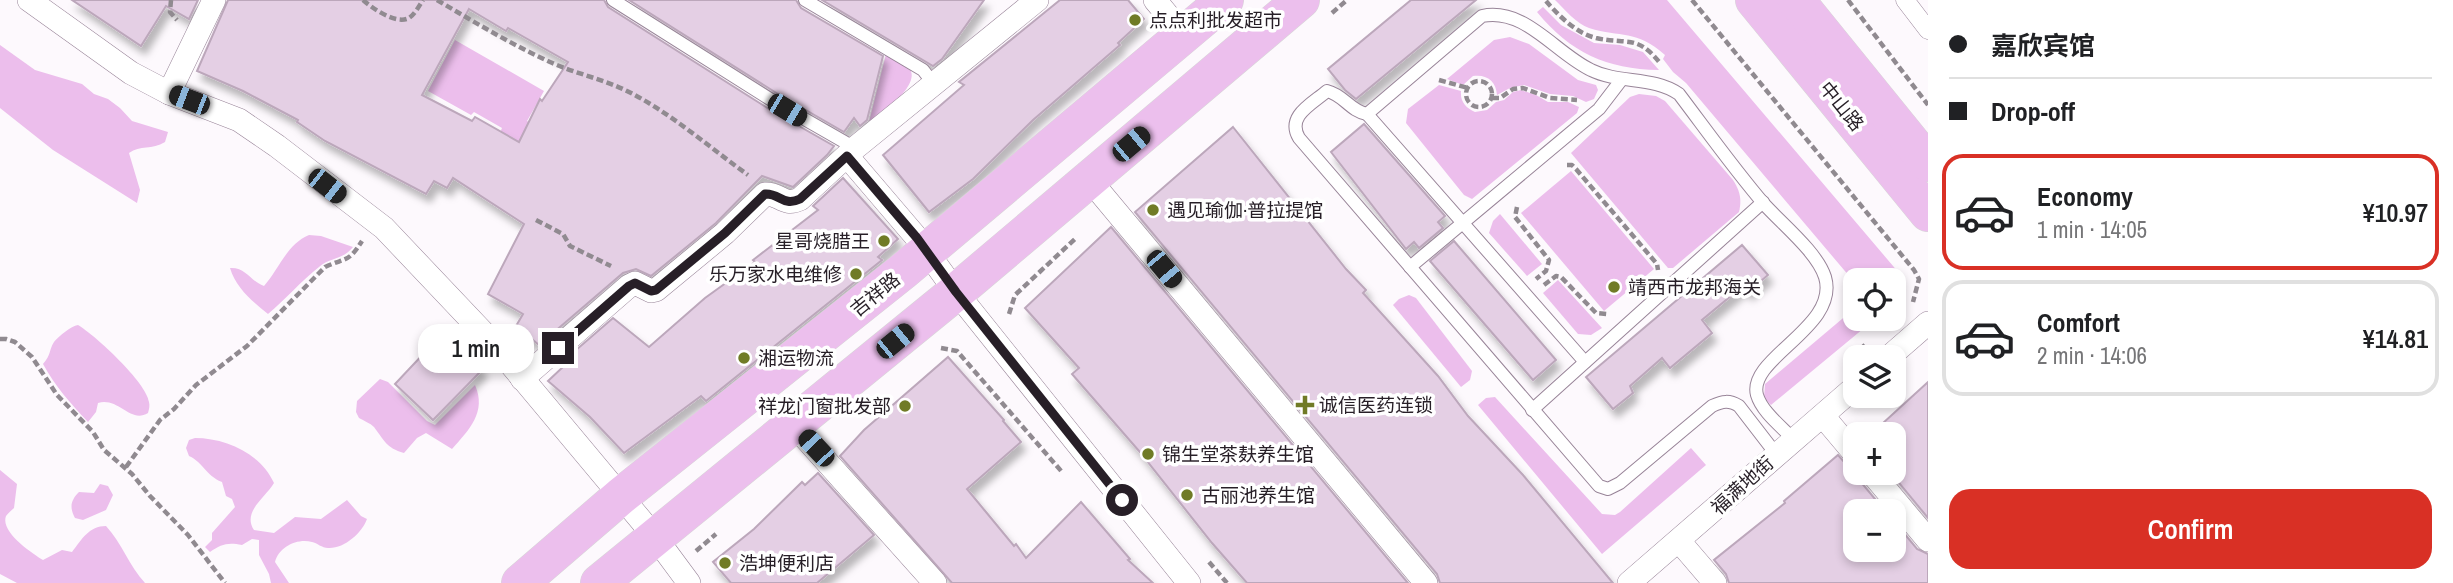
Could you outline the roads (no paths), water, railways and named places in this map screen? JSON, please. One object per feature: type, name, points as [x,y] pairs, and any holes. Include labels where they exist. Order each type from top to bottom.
[{"type":"main road","name":"吉祥路","points":[[520,583],[621,496],[926,252],[1225,0]]},
{"type":"main road","points":[[599,583],[673,562],[793,424],[956,292],[1100,193],[1301,0]]},
{"type":"main road","name":"中山路","points":[[1754,0],[1928,213]]},
{"type":"main road","name":"中山路","points":[[1796,0],[1928,163]]},
{"type":"street","points":[[29,0],[131,73],[169,93],[239,120],[384,229],[493,343],[673,562]]},
{"type":"street","points":[[169,93],[214,0]]},
{"type":"street","points":[[522,379],[635,283],[651,291],[656,290],[725,233],[765,194],[772,194],[785,201],[800,199],[933,83],[1037,0]]},
{"type":"street","points":[[1156,0],[1184,35]]},
{"type":"street","points":[[1905,0],[1928,30]]},
{"type":"street","points":[[851,152],[956,292],[1189,583]]},
{"type":"street","points":[[1100,193],[1426,583]]},
{"type":"street","points":[[1903,345],[1928,323]]},
{"type":"street","name":"福满地街","points":[[1629,583],[1843,398]]},
{"type":"street","points":[[1823,416],[1843,440]]},
{"type":"street","points":[[793,424],[935,583]]},
{"type":"street","points":[[1882,485],[1928,540]]},
{"type":"street","points":[[1679,541],[1715,583]]},
{"type":"lane","points":[[613,0],[851,152]]},
{"type":"lane","points":[[804,0],[923,70],[933,83]]},
{"type":"lane","points":[[1367,114],[1482,16],[1492,14],[1514,18],[1590,70],[1666,87],[1679,94],[1763,202],[1817,261],[1825,278],[1827,292],[1824,305],[1793,342],[1768,364],[1756,383],[1760,402],[1785,447]]},
{"type":"lane","points":[[1410,267],[1599,109],[1622,79]]},
{"type":"lane","points":[[1585,362],[1367,114],[1354,110],[1338,93],[1327,91],[1297,116],[1294,125],[1300,138],[1599,486],[1608,489],[1620,483],[1712,406],[1724,401],[1732,401],[1739,406],[1785,447]]},
{"type":"lane","points":[[1532,410],[1763,202]]},
{"type":"place","name":"点点利批发超市","points":[[1135,20]]},
{"type":"place","name":"遇见瑜伽·普拉提馆","points":[[1153,210]]},
{"type":"place","name":"星哥烧腊王","points":[[884,241]]},
{"type":"place","name":"乐万家水电维修","points":[[856,274]]},
{"type":"place","name":"靖西市龙邦海关","points":[[1614,287]]},
{"type":"place","name":"湘运物流","points":[[744,358]]},
{"type":"place","name":"诚信医药连锁","points":[[1305,405]]},
{"type":"place","name":"祥龙门窗批发部","points":[[905,406]]},
{"type":"place","name":"锦生堂茶麸养生馆","points":[[1148,454]]},
{"type":"place","name":"古丽池养生馆","points":[[1187,495]]},
{"type":"place","name":"浩坤便利店","points":[[725,563]]}]
